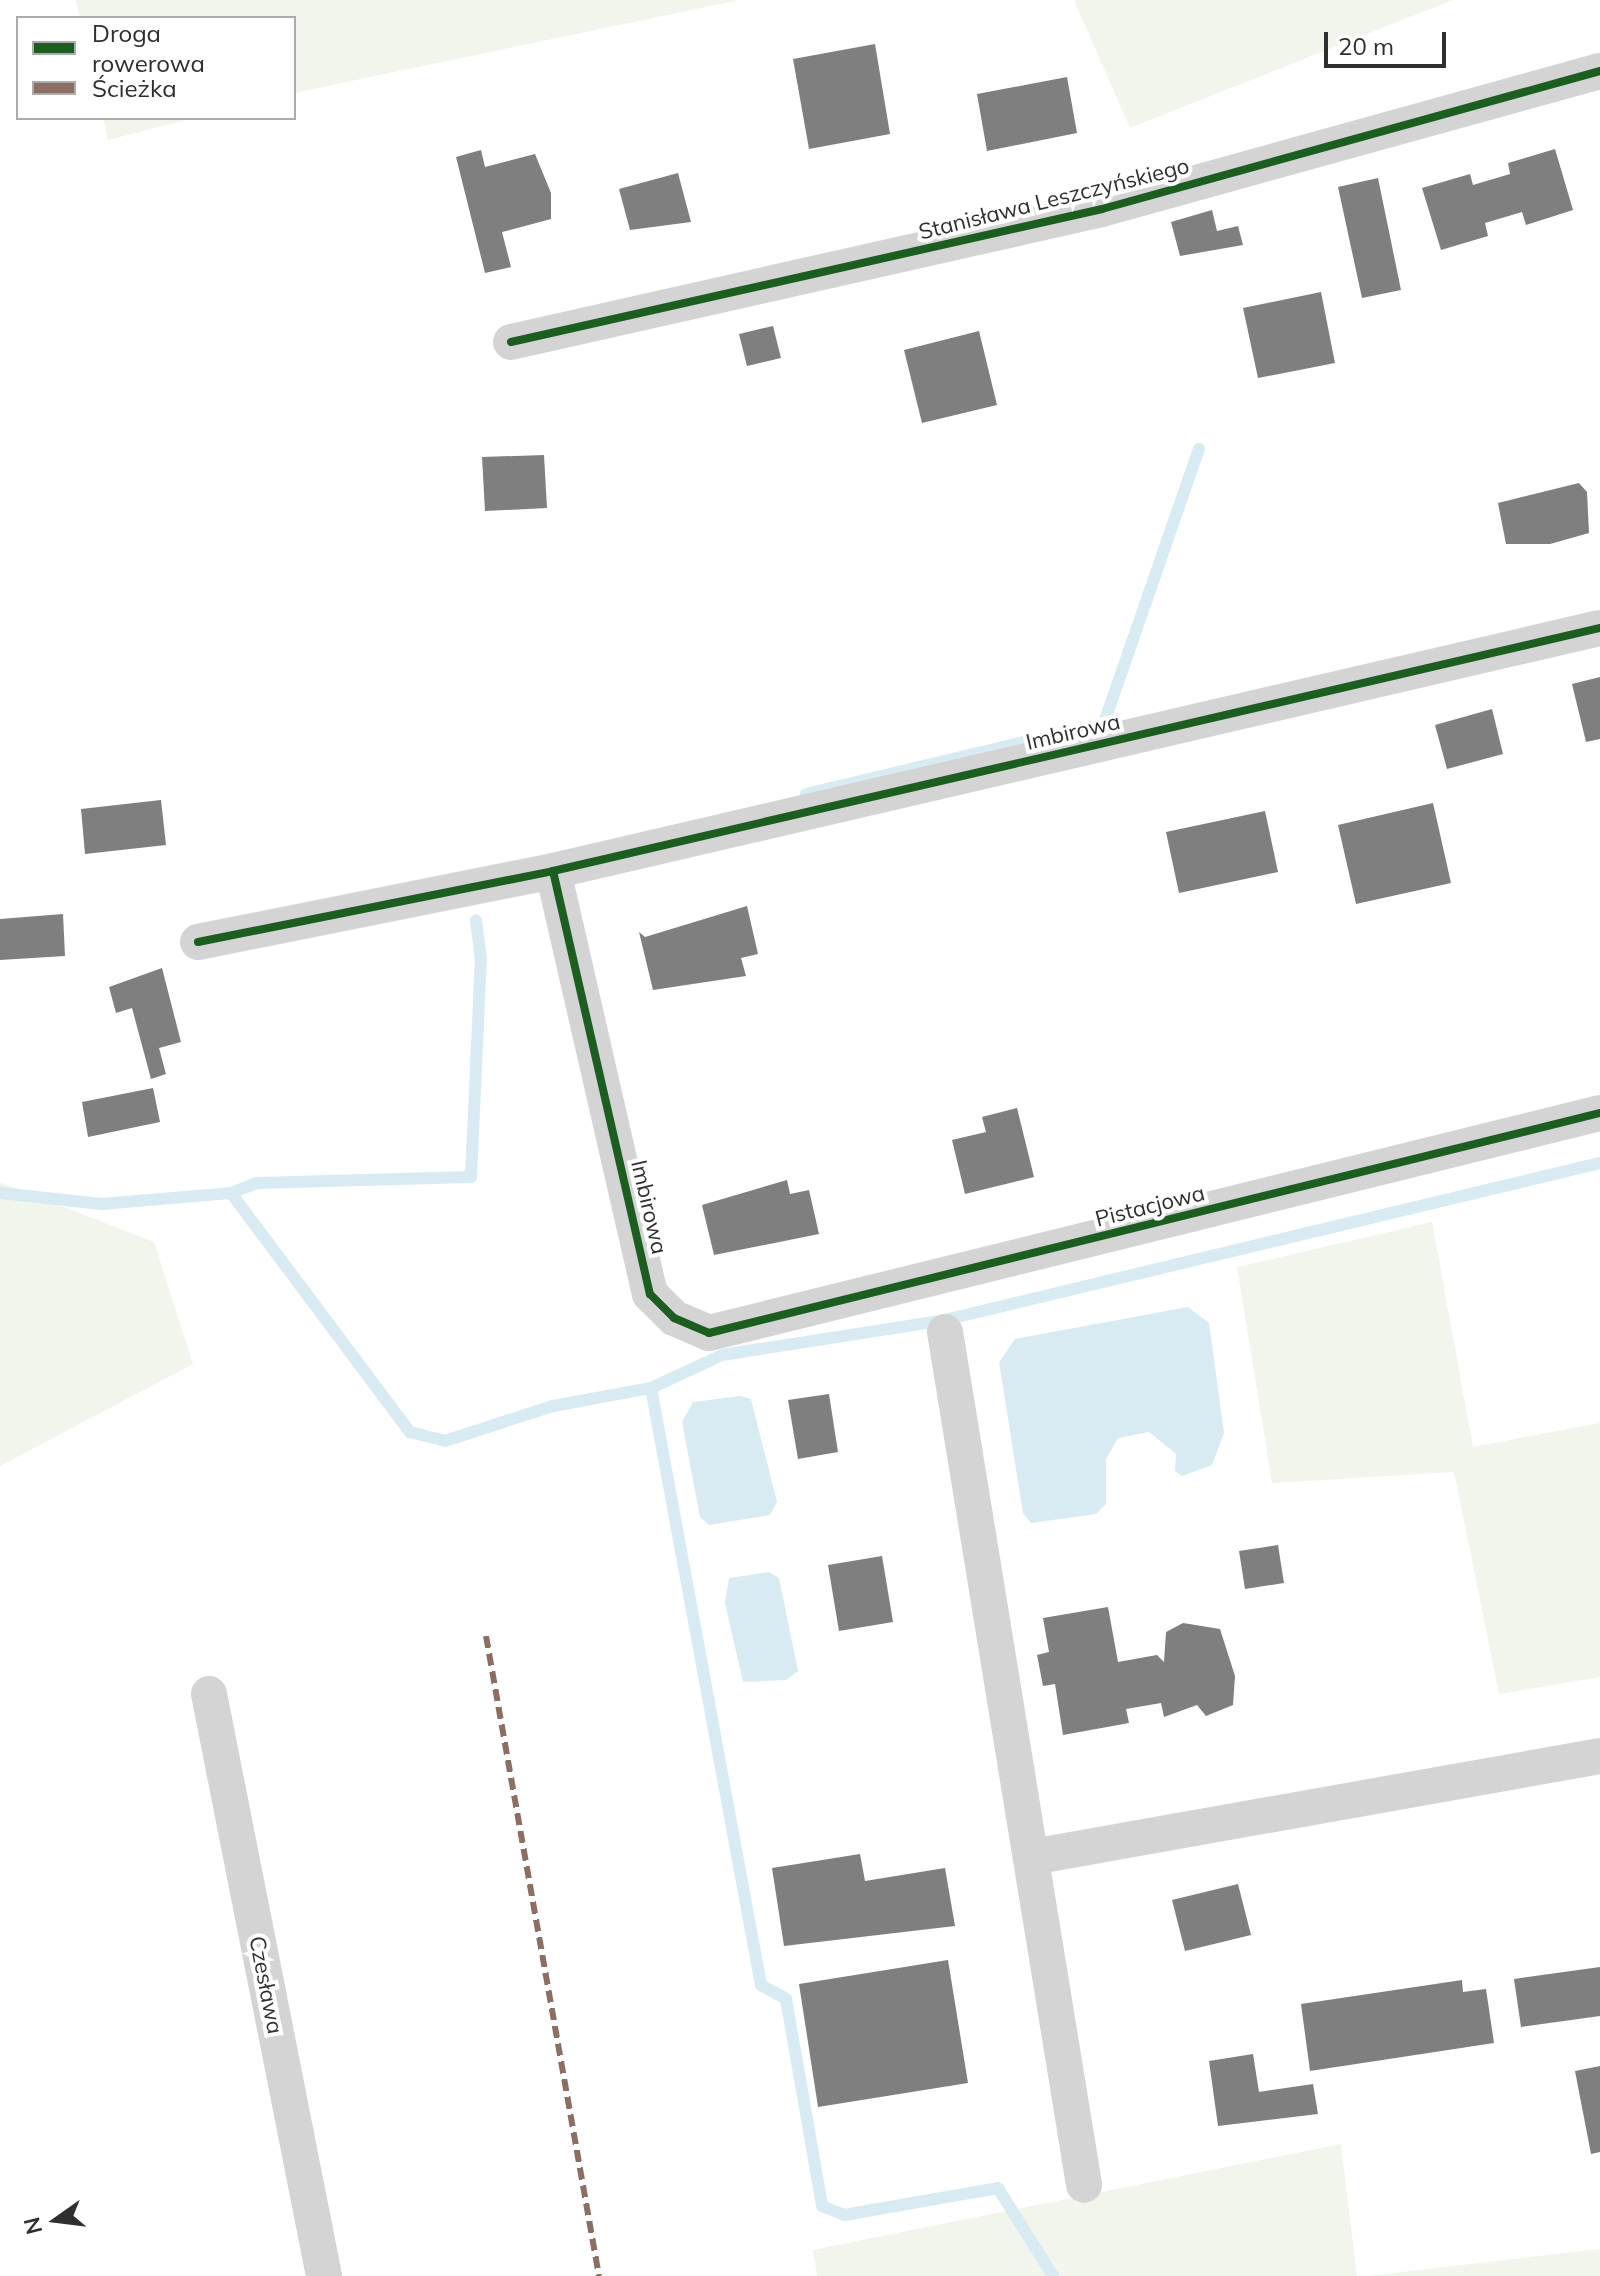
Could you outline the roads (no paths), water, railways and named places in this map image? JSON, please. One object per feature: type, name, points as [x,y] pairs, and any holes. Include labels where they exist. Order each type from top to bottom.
[{"type":"street","name":"Stanisława Leszczyńskiego","points":[[511,342],[1102,209],[1600,71]]},
{"type":"street","name":"Imbirowa","points":[[198,942],[553,871],[1600,628]]},
{"type":"street","name":"Imbirowa","points":[[553,871],[650,1294],[674,1318],[709,1333]]},
{"type":"street","name":"Pistacjowa","points":[[709,1333],[1600,1113]]},
{"type":"street","points":[[945,1332],[1084,2185]]},
{"type":"street","name":"Czesława","points":[[209,1694],[324,2276]]},
{"type":"street","points":[[1032,1857],[1600,1756]]},
{"type":"waterway","points":[[806,794],[1104,723],[1199,449]]},
{"type":"waterway","points":[[231,1193],[257,1183],[471,1177],[481,960],[476,920]]},
{"type":"waterway","points":[[0,1193],[101,1204],[231,1193],[410,1432],[445,1441],[553,1406],[651,1388],[722,1355],[940,1321],[1600,1163]]},
{"type":"waterway","points":[[651,1388],[761,1985],[786,1999],[822,2206],[844,2215],[998,2188],[1053,2276]]}]
